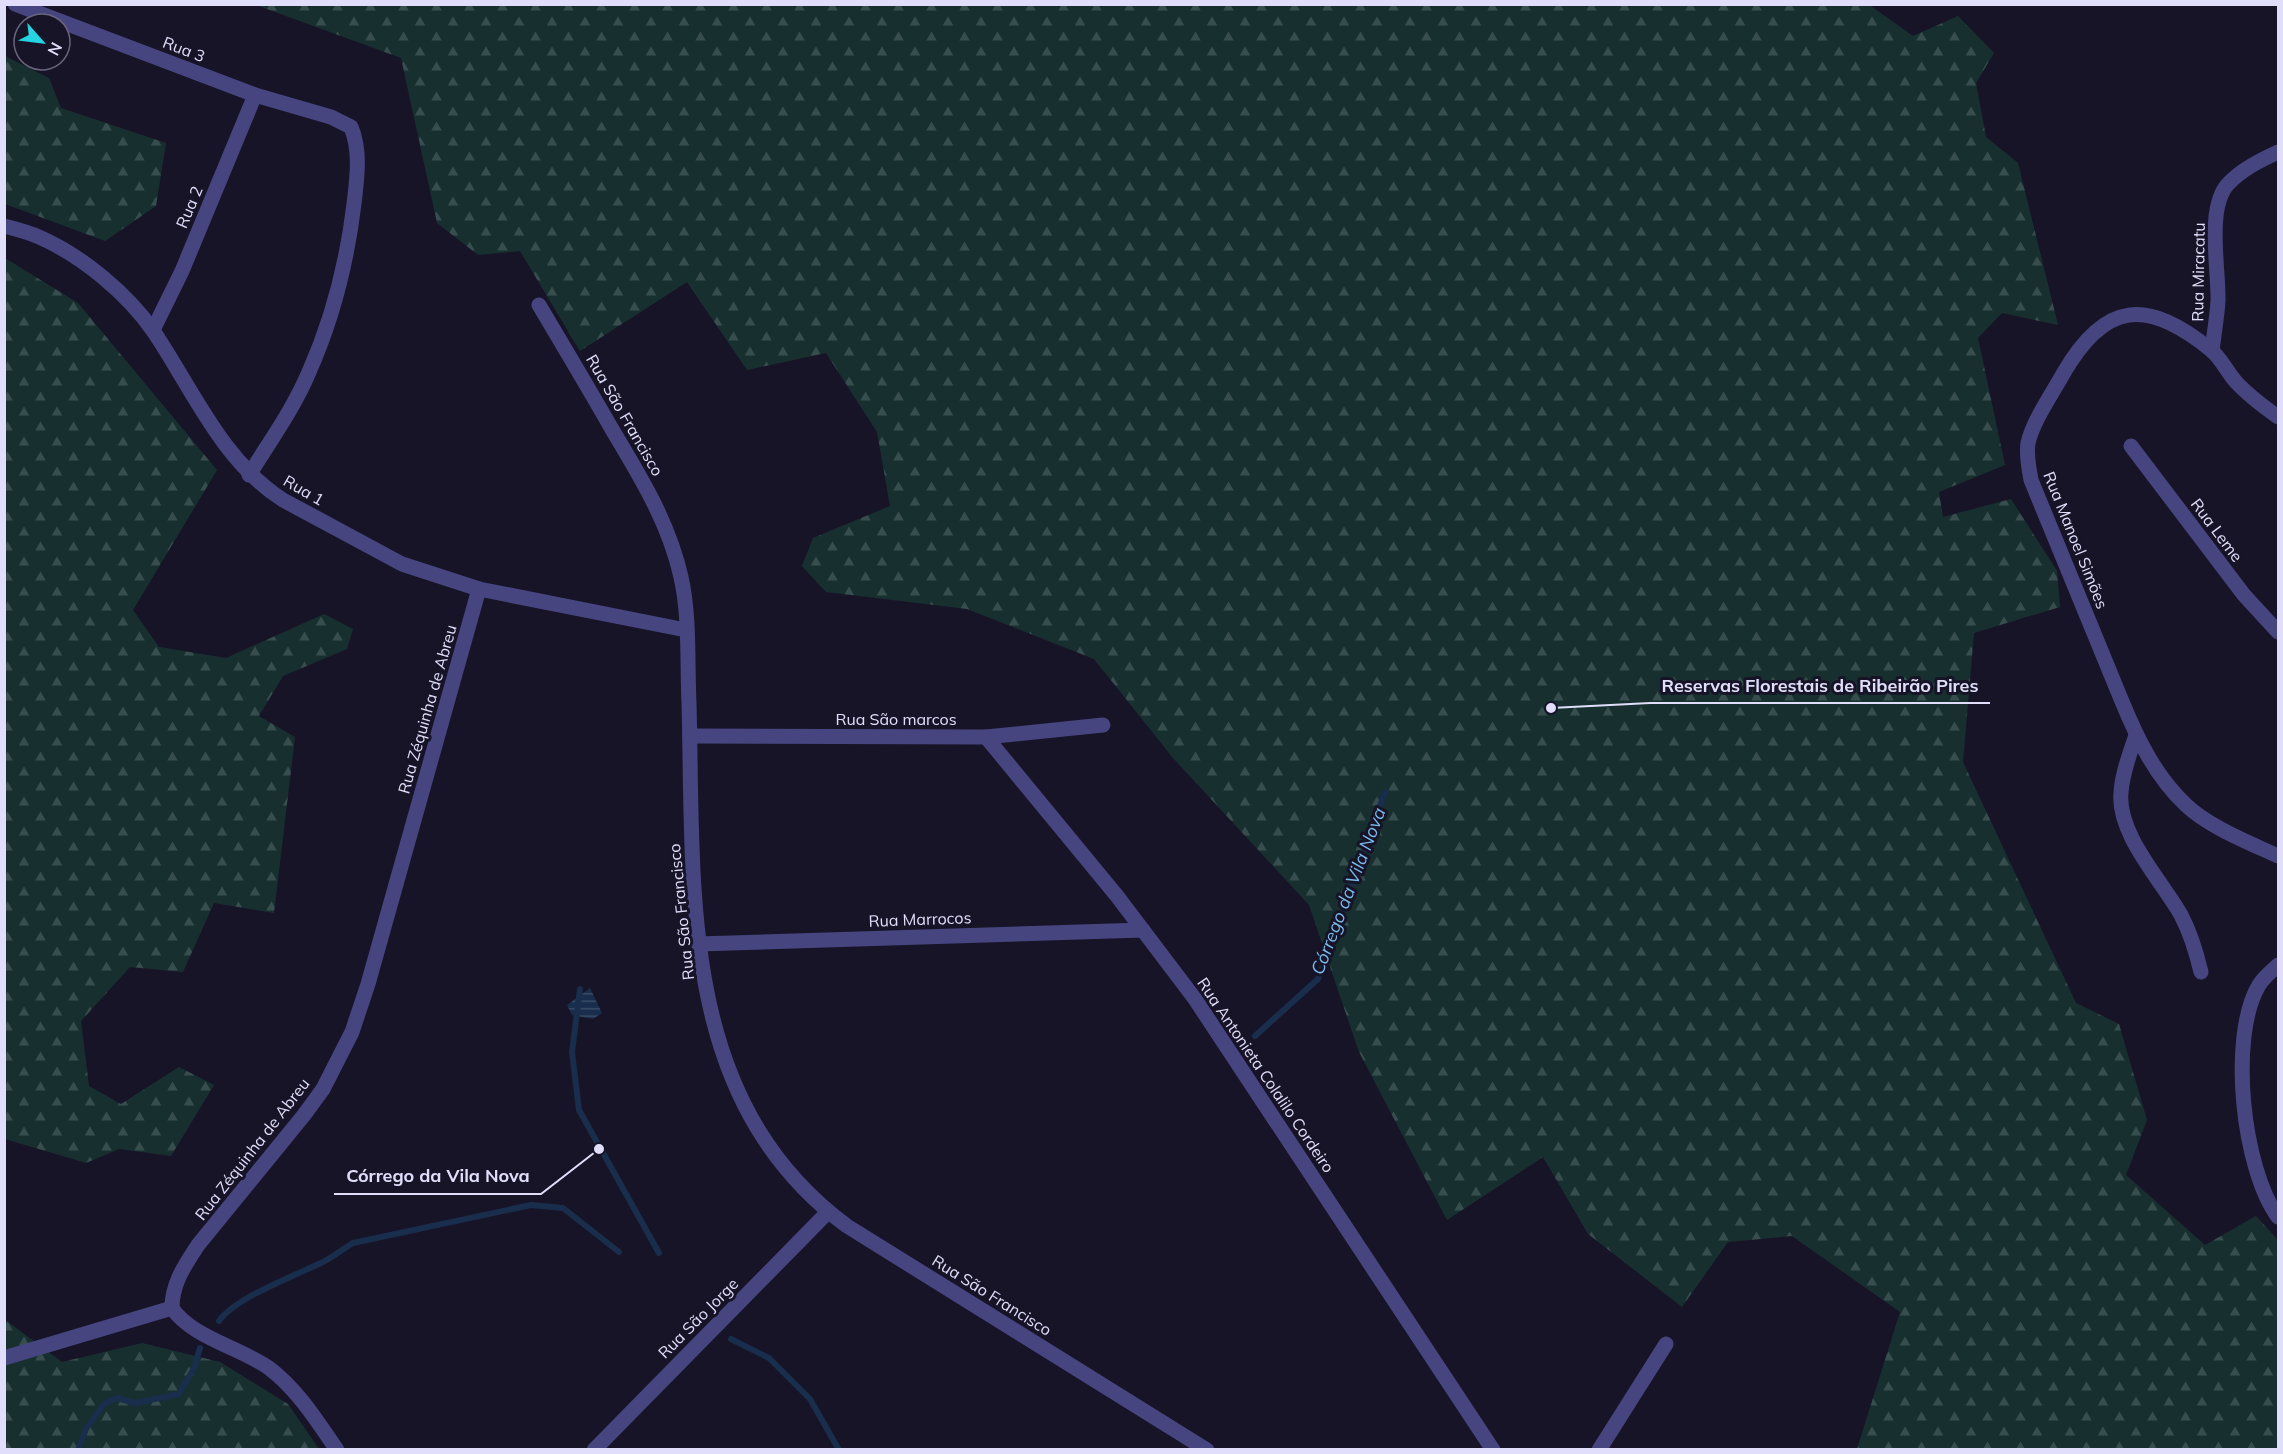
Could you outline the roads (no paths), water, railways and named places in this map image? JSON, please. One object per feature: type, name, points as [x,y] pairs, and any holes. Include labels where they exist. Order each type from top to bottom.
[{"type":"street","name":"Rua 3","points":[[15,4],[255,95],[341,121],[351,127],[358,147],[351,233],[340,288],[309,372],[249,475]]},
{"type":"street","name":"Rua 2","points":[[153,330],[182,271],[255,95]]},
{"type":"street","name":"Rua Miracatu","points":[[2212,351],[2218,302],[2216,239],[2218,205],[2227,185],[2248,168],[2278,152]]},
{"type":"street","name":"Rua 1","points":[[4,226],[39,237],[76,257],[112,285],[153,330],[227,447],[249,475],[265,489],[283,500],[402,564],[479,589],[686,630]]},
{"type":"street","name":"Rua São Francisco","points":[[540,305],[664,522],[682,579],[690,736],[690,836],[698,944],[722,1052],[747,1112],[771,1150],[796,1182],[828,1212],[1207,1449]]},
{"type":"street","name":"Rua Manoel Simões","points":[[2278,417],[2236,382],[2212,351],[2168,322],[2137,313],[2113,318],[2099,328],[2074,354],[2043,410],[2028,443],[2027,461],[2031,480],[2136,735],[2152,765],[2186,806],[2225,831],[2278,856]]},
{"type":"street","name":"Rua Leme","points":[[2131,446],[2244,596],[2278,632]]},
{"type":"street","name":"Rua Zéquinha de Abreu","points":[[172,1308],[175,1283],[183,1267],[198,1245],[323,1089],[352,1032],[375,962],[479,589]]},
{"type":"street","name":"Rua São marcos","points":[[690,736],[986,737],[1102,725]]},
{"type":"street","points":[[2136,735],[2120,795],[2123,818],[2141,853],[2181,915],[2193,940],[2202,972]]},
{"type":"street","name":"Rua Antonieta Colalilo Cordeiro","points":[[986,737],[1143,930],[1195,999],[1493,1449]]},
{"type":"street","name":"Rua Marrocos","points":[[698,944],[1143,930]]},
{"type":"street","points":[[2278,965],[2259,985],[2250,1006],[2241,1060],[2246,1124],[2260,1180],[2268,1203],[2278,1217]]},
{"type":"street","name":"Rua São Jorge","points":[[594,1449],[828,1212]]},
{"type":"street","points":[[4,1358],[172,1308],[185,1322],[255,1359],[284,1380],[299,1396],[337,1449]]},
{"type":"street","points":[[1599,1449],[1666,1344]]},
{"type":"water","points":[[590,988],[602,1013],[593,1019],[572,1015],[567,1005]]},
{"type":"waterway","name":"Córrego da Vila Nova","points":[[1255,1036],[1318,979],[1385,792]]},
{"type":"waterway","name":"Córrego da Vila Nova","points":[[580,989],[572,1052],[579,1110],[659,1253]]},
{"type":"waterway","name":"Córrego da Vila Nova","points":[[219,1321],[239,1303],[325,1261],[353,1243],[531,1205],[563,1208],[619,1252]]},
{"type":"waterway","name":"Córrego da Vila Nova","points":[[731,1339],[769,1358],[810,1399],[839,1450]]},
{"type":"waterway","name":"Córrego da Vila Nova","points":[[78,1450],[86,1429],[104,1404],[117,1398],[135,1403],[179,1394],[193,1370],[200,1348]]},
{"type":"place","name":"Reservas Florestais de Ribeirão Pires","points":[[1551,708]]},
{"type":"place","name":"Córrego da Vila Nova","points":[[599,1149]]}]
